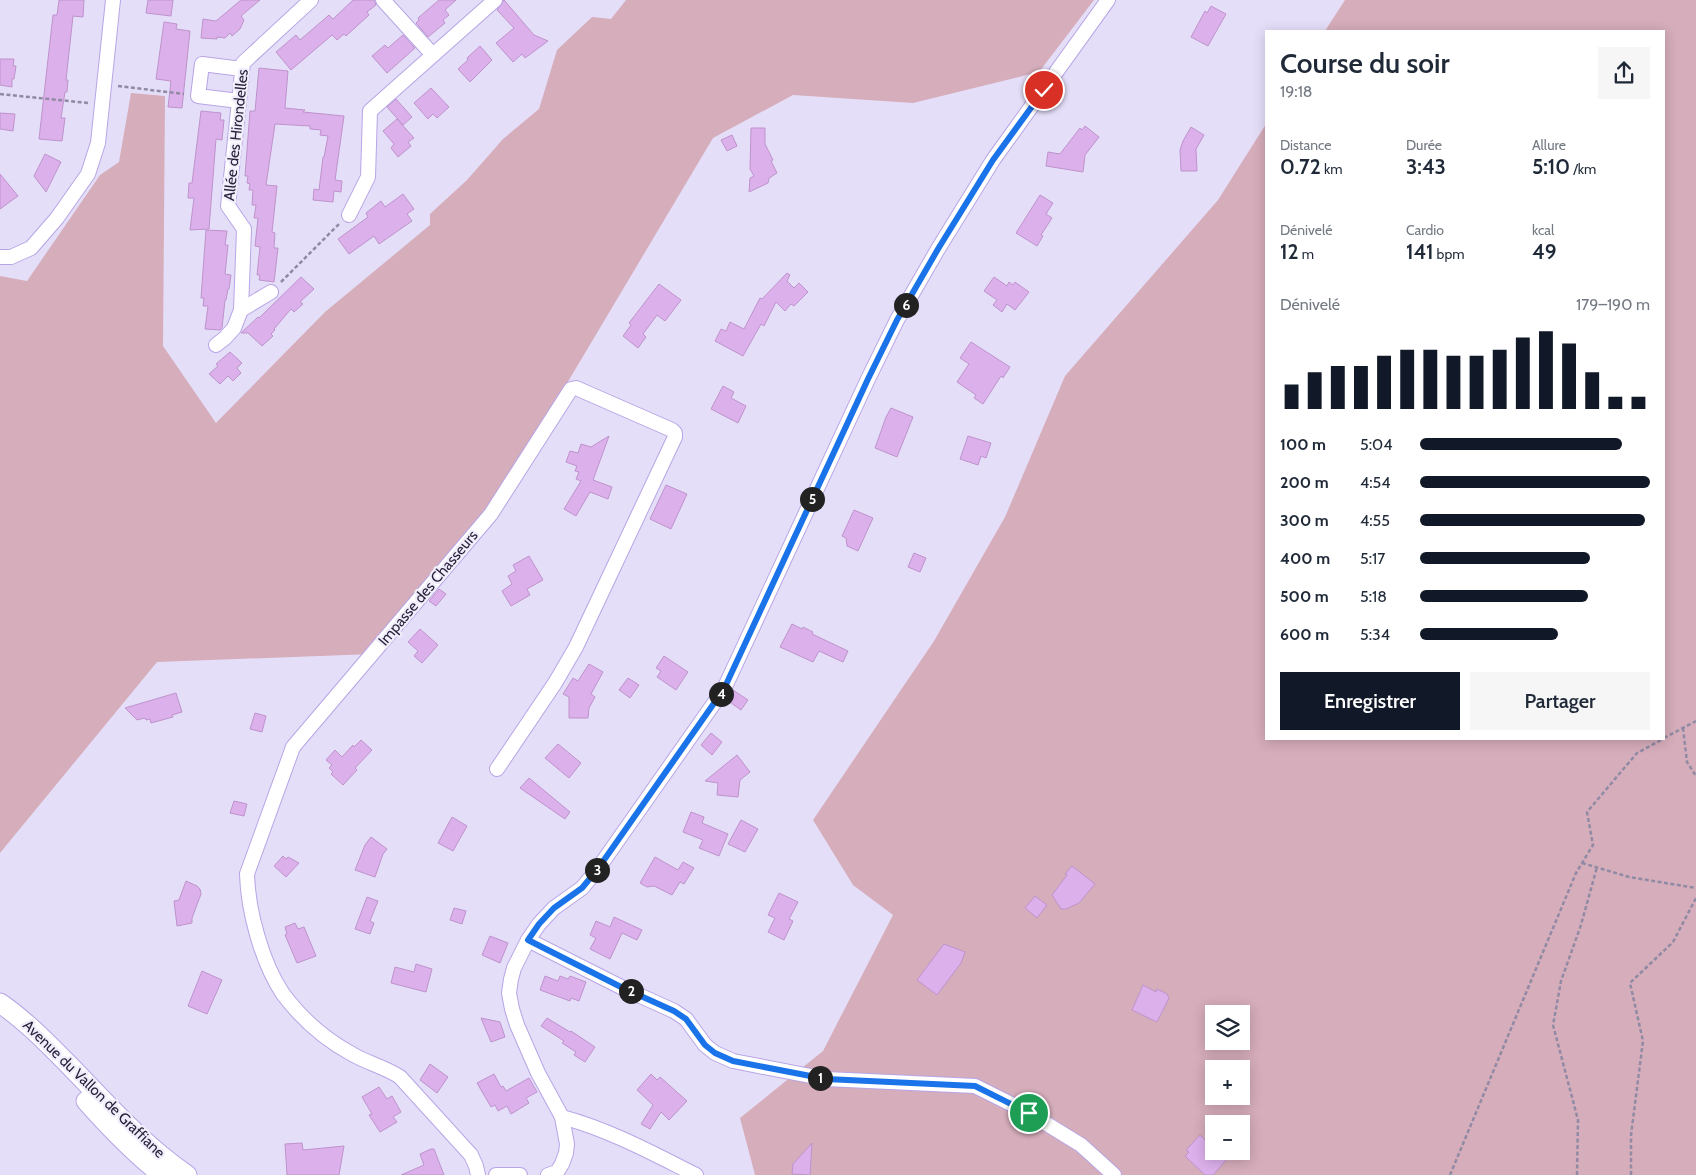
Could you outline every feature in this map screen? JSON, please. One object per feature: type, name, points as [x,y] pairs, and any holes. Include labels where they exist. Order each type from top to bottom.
[{"type":"street","points":[[0,257],[11,257],[31,248],[57,218],[88,174],[98,144],[113,0]]},
{"type":"street","name":"Allée des Hirondelles","points":[[216,345],[234,328],[241,310],[244,229],[228,206],[243,63],[311,0]]},
{"type":"street","points":[[384,0],[433,55]]},
{"type":"street","points":[[349,215],[368,177],[370,111],[495,0]]},
{"type":"street","points":[[548,1175],[557,1172],[562,1164],[567,1144],[562,1117],[538,1073],[512,1009],[509,993],[514,968],[528,940],[539,924],[554,908],[582,888],[597,870],[724,689],[897,320],[993,160],[1108,0]]},
{"type":"street","points":[[239,101],[198,96],[202,64],[242,69]]},
{"type":"street","points":[[241,310],[271,292]]},
{"type":"street","name":"Impasse des Chasseurs","points":[[478,1175],[471,1155],[400,1076],[353,1055],[333,1042],[319,1032],[283,993],[257,936],[247,874],[293,747],[491,514],[571,389],[576,388],[676,433],[576,647],[555,683],[497,769]]},
{"type":"street","points":[[528,940],[623,988],[674,1011],[686,1019],[705,1045],[715,1053],[733,1061],[826,1079],[975,1086],[1029,1113],[1081,1145],[1114,1175]]},
{"type":"street","name":"Avenue du Vallon de Graffiane","points":[[0,1003],[21,1018],[122,1120],[186,1175]]},
{"type":"street","name":"Avenue du Vallon de Graffiane","points":[[0,1012],[44,1053],[117,1135],[142,1160],[162,1175]]},
{"type":"street","points":[[562,1117],[608,1131],[696,1175]]},
{"type":"street","points":[[496,1175],[520,1175]]},
{"type":"path","points":[[117,86],[198,96]]},
{"type":"path","points":[[0,94],[103,104]]},
{"type":"path","points":[[271,292],[349,215]]},
{"type":"path","points":[[1665,737],[1696,721]]},
{"type":"path","points":[[1683,728],[1687,762],[1696,776]]},
{"type":"path","points":[[1450,1175],[1572,882],[1593,845],[1587,812],[1637,753],[1660,740]]},
{"type":"path","points":[[1582,863],[1629,877],[1696,888]]},
{"type":"path","points":[[1577,1175],[1578,1120],[1553,1025],[1561,981],[1581,925],[1597,868]]},
{"type":"path","points":[[1631,1175],[1631,1135],[1643,1041],[1630,983],[1673,942],[1696,898]]},
{"type":"shaded area","points":[[626,0],[1094,0],[1039,72],[913,103],[793,95],[713,138],[513,474],[372,654],[157,662],[0,853],[0,276],[27,281],[100,175],[119,162],[131,93],[165,96],[163,346],[216,423],[325,312],[430,225],[430,214],[467,180],[503,139],[539,109],[557,50],[592,17],[611,19]]},
{"type":"shaded area","points":[[1345,0],[1696,0],[1696,1175],[755,1175],[740,1118],[823,1051],[893,915],[853,885],[813,820],[934,641],[1005,517],[1065,376],[1218,200],[1265,126],[1265,740],[1665,740],[1665,30],[1326,30]]},
{"type":"building","points":[[59,0],[84,0],[83,17],[73,16],[66,80],[68,80],[67,92],[65,92],[61,118],[65,118],[62,141],[39,139],[53,15],[57,15]]},
{"type":"building","points":[[148,0],[173,0],[171,16],[146,13]]},
{"type":"building","points":[[241,0],[260,0],[241,16],[244,20],[240,29],[232,36],[230,33],[225,38],[201,38],[203,19],[216,21]]},
{"type":"building","points":[[353,0],[374,0],[376,5],[367,12],[369,15],[346,36],[344,34],[337,40],[332,35],[291,70],[276,52],[296,35],[300,40],[329,15],[333,19]]},
{"type":"building","points":[[439,0],[456,0],[445,10],[449,15],[443,20],[445,23],[428,37],[416,23],[419,20],[418,18]]},
{"type":"building","points":[[504,0],[534,35],[548,41],[525,58],[522,54],[513,62],[496,43],[514,28],[497,10]]},
{"type":"building","points":[[1211,6],[1226,14],[1208,46],[1191,37],[1205,11],[1207,13]]},
{"type":"building","points":[[164,22],[177,24],[176,29],[190,31],[182,108],[168,107],[171,81],[156,79]]},
{"type":"building","points":[[403,35],[415,48],[387,73],[372,56],[385,45],[388,48]]},
{"type":"building","points":[[480,46],[492,60],[470,82],[458,69]]},
{"type":"building","points":[[0,59],[14,59],[13,66],[16,66],[12,87],[0,85]]},
{"type":"building","points":[[259,68],[288,71],[285,108],[305,110],[303,112],[344,116],[335,180],[342,181],[341,192],[334,191],[333,202],[313,200],[314,189],[319,190],[328,136],[320,135],[321,130],[310,129],[310,126],[275,124],[266,185],[277,186],[272,232],[275,233],[274,248],[278,248],[274,282],[259,280],[260,275],[257,275],[260,247],[255,246],[258,218],[254,218],[256,205],[252,205],[253,190],[249,190],[248,176],[245,176],[250,111],[255,111]]},
{"type":"building","points":[[431,88],[449,107],[437,118],[433,114],[428,119],[414,103]]},
{"type":"building","points":[[396,99],[412,117],[403,125],[387,107]]},
{"type":"building","points":[[201,111],[221,113],[220,120],[224,120],[222,140],[216,139],[209,229],[190,230],[194,198],[188,198],[189,183],[192,183]]},
{"type":"building","points":[[0,113],[15,114],[13,131],[0,129]]},
{"type":"building","points":[[397,119],[414,138],[408,142],[411,146],[398,157],[391,148],[394,144],[383,131]]},
{"type":"building","points":[[1085,126],[1099,137],[1085,155],[1083,172],[1046,166],[1048,152],[1060,154],[1080,128],[1082,130]]},
{"type":"building","points":[[1191,127],[1204,135],[1196,149],[1197,171],[1181,171],[1180,150]]},
{"type":"building","points":[[751,128],[765,128],[765,144],[777,173],[769,178],[768,183],[749,192],[750,178],[754,176],[750,169]]},
{"type":"building","points":[[732,135],[737,146],[727,151],[721,140]]},
{"type":"building","points":[[45,154],[61,162],[46,192],[34,176]]},
{"type":"building","points":[[0,174],[18,196],[0,209]]},
{"type":"building","points":[[403,194],[414,209],[407,214],[412,221],[379,244],[374,236],[349,254],[338,239],[368,217],[366,213],[381,201],[385,207]]},
{"type":"building","points":[[1040,195],[1053,203],[1046,214],[1052,218],[1041,235],[1043,236],[1037,246],[1016,233]]},
{"type":"building","points":[[206,230],[227,231],[225,245],[228,245],[225,274],[231,275],[225,300],[222,328],[220,330],[205,329],[208,306],[203,306],[204,298],[201,298]]},
{"type":"building","points":[[787,273],[790,275],[787,281],[794,288],[799,283],[808,292],[794,306],[791,304],[785,311],[776,302],[764,326],[761,324],[743,356],[715,341],[721,329],[726,331],[730,322],[744,329],[760,298],[762,299]]},
{"type":"building","points":[[301,277],[314,289],[300,302],[303,304],[294,312],[291,309],[274,329],[271,334],[273,336],[262,346],[248,333],[241,333],[259,318]]},
{"type":"building","points":[[994,277],[1007,286],[1009,282],[1013,285],[1015,282],[1029,292],[1015,310],[1007,304],[1002,312],[993,305],[997,300],[984,291]]},
{"type":"building","points":[[659,284],[681,300],[665,321],[657,315],[643,334],[646,337],[638,348],[623,336],[631,325],[629,323]]},
{"type":"building","points":[[971,342],[1010,367],[1003,378],[1001,376],[983,404],[974,398],[976,395],[957,382],[969,364],[960,358]]},
{"type":"building","points":[[230,352],[242,363],[237,368],[241,373],[233,381],[228,376],[220,384],[209,374],[218,366],[216,364]]},
{"type":"building","points":[[723,386],[734,392],[731,398],[746,406],[738,423],[711,409]]},
{"type":"building","points":[[891,408],[913,417],[897,457],[875,448]]},
{"type":"building","points":[[609,436],[593,480],[612,487],[608,499],[590,492],[576,516],[564,509],[581,481],[576,479],[579,472],[575,471],[577,466],[566,462],[570,451],[578,453],[581,444],[591,447]]},
{"type":"building","points":[[968,436],[991,443],[986,458],[981,456],[978,465],[960,459]]},
{"type":"building","points":[[666,485],[687,494],[671,529],[650,519]]},
{"type":"building","points":[[854,510],[873,518],[858,551],[847,546],[846,538],[842,536]]},
{"type":"building","points":[[914,553],[926,558],[920,572],[908,567]]},
{"type":"building","points":[[529,556],[543,580],[527,589],[530,595],[511,606],[502,591],[512,584],[508,576],[516,571],[513,565]]},
{"type":"building","points":[[439,589],[446,594],[436,606],[429,601]]},
{"type":"building","points":[[792,624],[802,629],[803,627],[813,632],[812,634],[848,651],[843,662],[819,651],[813,662],[780,647]]},
{"type":"building","points":[[420,629],[438,645],[422,663],[414,656],[418,651],[408,642]]},
{"type":"building","points":[[664,656],[688,672],[676,690],[657,677],[661,671],[656,668]]},
{"type":"building","points":[[589,664],[603,672],[591,694],[595,697],[589,708],[588,718],[569,718],[569,697],[563,694],[573,678],[578,681]]},
{"type":"building","points":[[628,678],[639,685],[630,698],[619,690]]},
{"type":"building","points":[[733,690],[748,700],[741,710],[727,700]]},
{"type":"building","points":[[176,693],[182,712],[172,715],[173,717],[151,723],[150,719],[137,720],[125,708]]},
{"type":"building","points":[[255,713],[266,716],[262,732],[250,729]]},
{"type":"building","points":[[711,733],[722,742],[712,755],[701,745]]},
{"type":"building","points":[[361,740],[372,750],[355,768],[357,770],[343,785],[331,774],[333,772],[329,768],[332,765],[326,760],[335,750],[342,757],[353,745],[354,747]]},
{"type":"building","points":[[558,744],[581,763],[569,778],[545,758]]},
{"type":"building","points":[[737,755],[750,772],[740,780],[738,797],[717,795],[718,783],[705,781]]},
{"type":"building","points":[[529,778],[570,812],[565,819],[520,788]]},
{"type":"building","points":[[234,801],[247,804],[244,816],[230,813]]},
{"type":"building","points":[[691,812],[704,817],[702,823],[728,834],[719,856],[699,848],[703,840],[683,832]]},
{"type":"building","points":[[452,817],[467,826],[453,851],[438,843]]},
{"type":"building","points":[[741,820],[758,829],[745,852],[728,844]]},
{"type":"building","points":[[371,837],[387,849],[383,854],[375,877],[355,870],[365,845]]},
{"type":"building","points":[[283,856],[286,859],[288,857],[299,863],[286,877],[274,866]]},
{"type":"building","points":[[655,857],[678,870],[683,862],[694,868],[684,884],[680,882],[672,895],[654,886],[647,887],[640,883]]},
{"type":"building","points":[[1072,866],[1095,884],[1079,903],[1066,909],[1061,909],[1052,895]]},
{"type":"building","points":[[186,881],[197,886],[201,894],[192,923],[177,926],[174,901],[179,900]]},
{"type":"building","points":[[779,893],[798,902],[789,919],[793,921],[784,940],[768,932],[775,918],[768,915]]},
{"type":"building","points":[[1035,896],[1047,905],[1037,918],[1025,908]]},
{"type":"building","points":[[367,897],[378,901],[370,921],[374,923],[370,934],[355,929]]},
{"type":"building","points":[[454,908],[466,911],[462,924],[450,920]]},
{"type":"building","points":[[614,917],[642,930],[637,940],[622,933],[610,959],[590,949],[596,938],[590,935],[596,921],[610,927]]},
{"type":"building","points":[[295,923],[298,929],[304,927],[316,956],[297,963],[285,935],[287,934],[285,927]]},
{"type":"building","points":[[490,936],[508,943],[500,963],[482,955]]},
{"type":"building","points":[[944,944],[965,952],[961,963],[937,995],[917,980]]},
{"type":"building","points":[[416,964],[432,969],[426,992],[391,983],[395,967],[414,972]]},
{"type":"building","points":[[202,971],[222,980],[207,1014],[188,1006]]},
{"type":"building","points":[[545,976],[558,981],[560,976],[568,979],[570,976],[586,982],[579,1001],[571,998],[570,1001],[540,990]]},
{"type":"building","points":[[1143,985],[1156,992],[1157,989],[1167,994],[1169,998],[1157,1022],[1132,1010]]},
{"type":"building","points":[[481,1018],[500,1022],[505,1037],[491,1042]]},
{"type":"building","points":[[547,1018],[595,1047],[585,1062],[574,1055],[576,1052],[562,1043],[564,1041],[541,1026]]},
{"type":"building","points":[[430,1064],[448,1077],[437,1093],[420,1080]]},
{"type":"building","points":[[494,1074],[501,1087],[503,1086],[506,1091],[529,1078],[537,1092],[526,1098],[529,1103],[511,1114],[507,1106],[498,1111],[495,1105],[491,1107],[477,1083]]},
{"type":"building","points":[[651,1074],[657,1080],[660,1077],[687,1101],[669,1120],[661,1112],[650,1129],[641,1124],[653,1105],[637,1090]]},
{"type":"building","points":[[379,1087],[387,1099],[392,1096],[401,1112],[393,1117],[397,1122],[380,1132],[369,1115],[372,1114],[362,1097]]},
{"type":"building","points":[[1200,1135],[1205,1140],[1205,1160],[1226,1160],[1213,1175],[1205,1175],[1185,1156],[1189,1152],[1186,1150]]},
{"type":"building","points":[[302,1143],[303,1150],[344,1146],[339,1175],[287,1175],[285,1144]]},
{"type":"building","points":[[812,1143],[810,1175],[792,1174],[793,1164]]},
{"type":"building","points":[[434,1149],[444,1175],[401,1175],[424,1165],[420,1154]]},
{"type":"route","points":[[1029,1113],[975,1086],[826,1079],[733,1061],[715,1053],[705,1045],[686,1019],[674,1011],[623,988],[528,940],[539,924],[554,908],[582,888],[597,870],[724,689],[897,320],[966,202],[993,160],[1044,90]]}]
